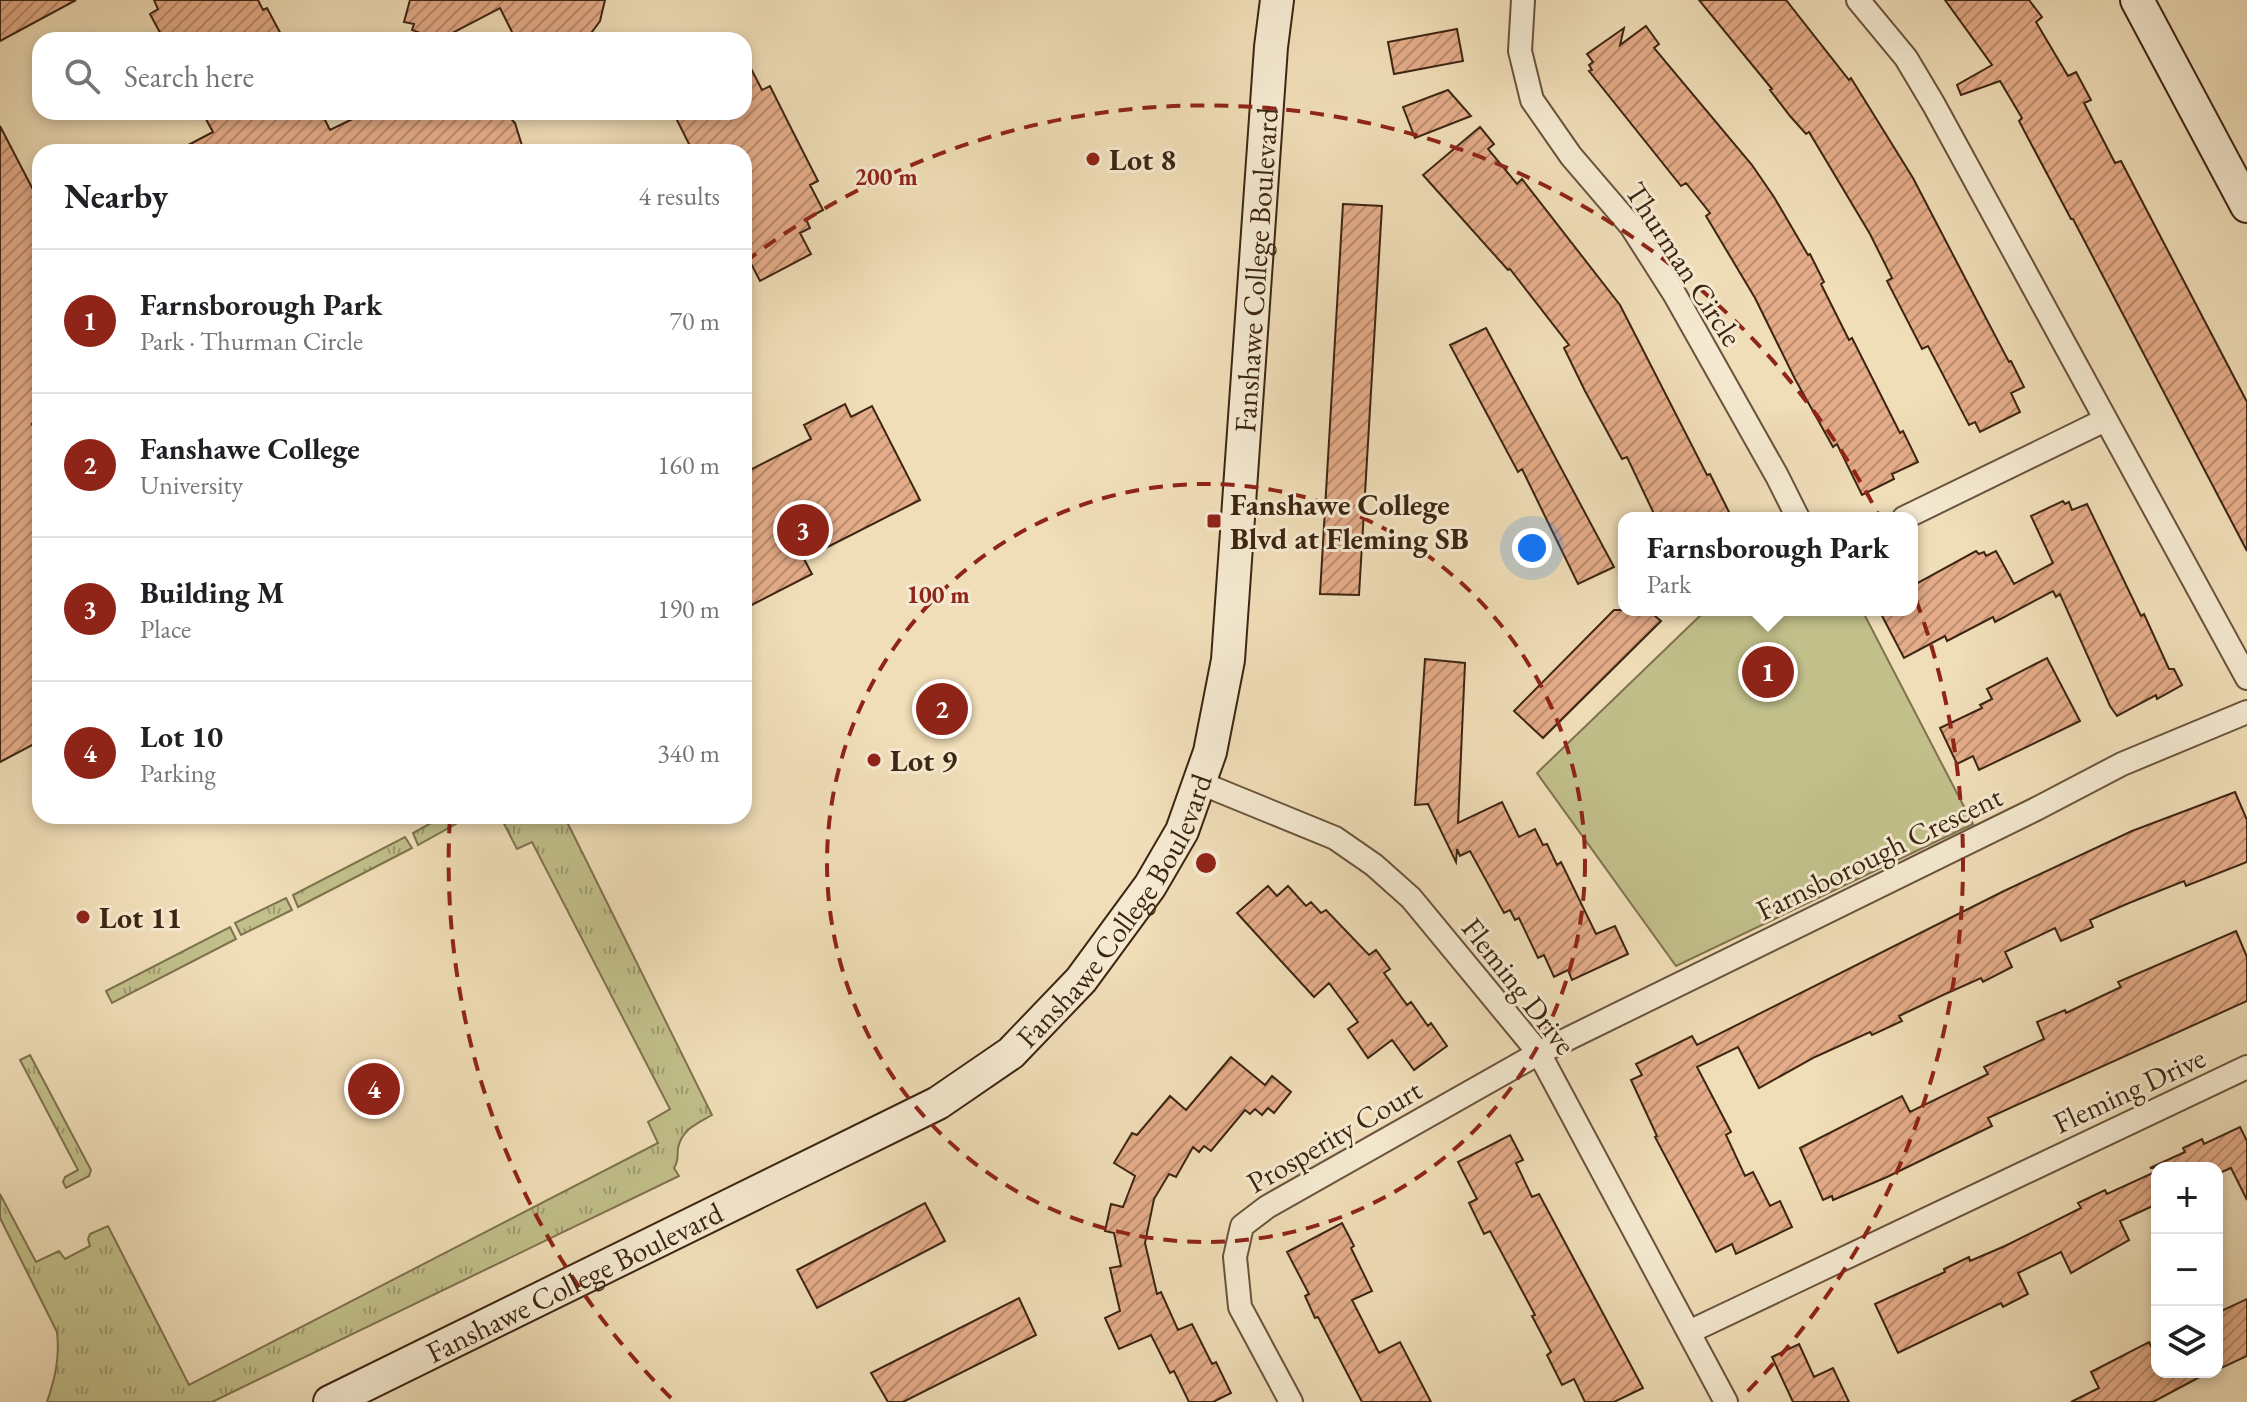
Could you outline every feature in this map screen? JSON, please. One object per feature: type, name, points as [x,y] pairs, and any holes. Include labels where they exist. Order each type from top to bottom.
[{"type":"street","name":"Fanshawe College Boulevard","points":[[330,1402],[938,1103],[1011,1053],[1081,980],[1150,886],[1182,831],[1210,752],[1228,660],[1277,0]]},
{"type":"street","name":"Thurman Circle","points":[[1523,0],[1520,51],[1532,100],[1571,156],[1639,238],[1682,308],[1795,512]]},
{"type":"street","points":[[1858,0],[1906,58],[1934,105],[2247,678]]},
{"type":"street","points":[[2137,0],[2247,206]]},
{"type":"street","points":[[1916,512],[2105,420]]},
{"type":"street","name":"Farnsborough Crescent","points":[[1539,1053],[2122,764],[2247,712]]},
{"type":"street","name":"Fleming Drive","points":[[1198,782],[1335,838],[1374,865],[1411,898],[1539,1053],[1726,1402]]},
{"type":"street","name":"Prosperity Court","points":[[1291,1402],[1240,1307],[1235,1257],[1242,1226],[1267,1207],[1539,1053]]},
{"type":"street","name":"Fleming Drive","points":[[1689,1332],[2247,1067]]},
{"type":"green space","points":[[1700,616],[1865,616],[1973,824],[1676,966],[1537,773]]},
{"type":"green space","points":[[429,824],[456,824],[418,845],[413,833]]},
{"type":"green space","points":[[504,824],[568,824],[584,856],[712,1115],[691,1128],[680,1141],[674,1168],[679,1176],[212,1402],[47,1402],[56,1368],[57,1332],[0,1218],[0,1194],[36,1262],[59,1251],[65,1259],[90,1246],[90,1234],[108,1226],[189,1385],[658,1143],[648,1122],[670,1109],[532,842],[517,849]]},
{"type":"green space","points":[[405,837],[412,848],[298,907],[293,895]]},
{"type":"green space","points":[[286,898],[292,910],[241,935],[235,923]]},
{"type":"green space","points":[[230,927],[236,939],[112,1003],[106,991]]},
{"type":"green space","points":[[30,1055],[91,1170],[89,1176],[66,1188],[63,1182],[65,1177],[78,1170],[20,1060]]},
{"type":"building","points":[[0,0],[76,0],[0,41]]},
{"type":"building","points":[[154,0],[258,0],[263,10],[267,8],[280,32],[160,32],[150,14],[158,9]]},
{"type":"building","points":[[410,0],[605,0],[600,21],[592,32],[512,32],[500,8],[454,32],[417,32],[412,30],[414,24],[404,22]]},
{"type":"building","points":[[1699,0],[1786,0],[1849,80],[1851,78],[1913,178],[2011,361],[2024,387],[2011,393],[2020,412],[1980,432],[1975,422],[1969,425],[1928,346],[1922,349],[1887,281],[1892,278],[1870,234],[1809,132],[1806,134],[1790,116],[1772,89]]},
{"type":"building","points":[[1945,0],[2029,0],[2042,17],[2036,22],[2068,76],[2076,72],[2091,100],[2084,103],[2115,163],[2121,161],[2247,402],[2247,551],[2000,81],[1961,95],[1957,85],[1992,65]]},
{"type":"building","points":[[1646,26],[1659,44],[1654,48],[1752,165],[1810,254],[1849,340],[1852,338],[1918,462],[1892,474],[1894,479],[1862,495],[1837,444],[1833,447],[1755,298],[1706,216],[1710,213],[1686,183],[1681,186],[1589,71],[1592,70],[1589,65],[1593,62],[1587,54],[1624,28],[1620,45]]},
{"type":"building","points":[[1457,29],[1463,61],[1394,74],[1388,42]]},
{"type":"building","points":[[752,71],[762,90],[770,86],[818,181],[810,185],[823,210],[806,219],[810,228],[800,233],[811,254],[760,281],[752,266],[752,144],[689,144],[677,120],[752,120]]},
{"type":"building","points":[[1448,90],[1471,116],[1415,138],[1403,107]]},
{"type":"building","points":[[206,120],[325,120],[330,130],[351,120],[512,120],[522,144],[190,144],[213,132]]},
{"type":"building","points":[[0,126],[32,188],[32,745],[0,762]]},
{"type":"building","points":[[1480,127],[1494,144],[1488,149],[1517,184],[1522,179],[1620,305],[1729,512],[1653,512],[1627,457],[1622,459],[1585,391],[1564,348],[1569,345],[1510,269],[1423,175]]},
{"type":"building","points":[[1343,204],[1382,206],[1359,595],[1320,594]]},
{"type":"building","points":[[1486,328],[1614,567],[1578,584],[1522,469],[1518,472],[1450,345]]},
{"type":"building","points":[[845,404],[851,417],[872,406],[920,500],[804,559],[812,574],[752,605],[752,469],[811,439],[804,425]]},
{"type":"building","points":[[2063,501],[2065,504],[2069,502],[2072,510],[2087,504],[2141,616],[2144,614],[2169,669],[2174,669],[2182,685],[2117,716],[2060,594],[2056,597],[2053,591],[1995,622],[1993,617],[1947,641],[1945,636],[1904,658],[1882,616],[1918,616],[1918,583],[1976,551],[1979,554],[1984,552],[1986,556],[1996,551],[2014,584],[2053,563],[2031,516]]},
{"type":"building","points":[[1614,610],[1618,610],[1618,616],[1655,616],[1661,621],[1543,738],[1514,711]]},
{"type":"building","points":[[2047,658],[2080,721],[1979,770],[1973,756],[1957,764],[1940,728],[1982,708],[1980,705],[1992,699],[1987,689]]},
{"type":"building","points":[[1425,659],[1465,663],[1458,823],[1502,802],[1519,837],[1535,829],[1543,845],[1547,844],[1557,865],[1561,862],[1596,934],[1615,926],[1628,954],[1572,980],[1568,970],[1554,977],[1544,955],[1538,958],[1519,918],[1515,920],[1510,910],[1504,913],[1470,851],[1460,856],[1457,849],[1456,862],[1428,804],[1415,805]]},
{"type":"building","points":[[2235,792],[2247,820],[2247,862],[2186,886],[2184,881],[2129,903],[2090,920],[2093,927],[2061,941],[2055,928],[2005,952],[2012,967],[1899,1016],[1902,1021],[1815,1057],[1759,1088],[1738,1047],[1697,1067],[1731,1132],[1726,1135],[1745,1176],[1753,1172],[1770,1206],[1780,1201],[1792,1227],[1736,1254],[1732,1244],[1716,1252],[1655,1137],[1631,1080],[1642,1075],[1636,1064],[1692,1036],[1697,1045],[2004,891],[2132,831]]},
{"type":"building","points":[[1268,886],[1277,896],[1288,886],[1306,906],[1311,902],[1321,913],[1326,910],[1369,955],[1376,950],[1390,969],[1384,973],[1407,1005],[1411,1002],[1447,1046],[1414,1070],[1392,1040],[1368,1058],[1348,1029],[1358,1022],[1329,983],[1314,997],[1237,913]]},
{"type":"building","points":[[2236,931],[2247,957],[2247,1001],[1988,1118],[1992,1126],[1887,1177],[1833,1200],[1832,1196],[1823,1200],[1800,1148],[1902,1096],[1910,1112],[1988,1074],[1984,1067],[2044,1039],[2037,1022],[2065,1010],[2066,1013],[2121,987],[2118,982]]},
{"type":"building","points":[[1231,1057],[1265,1085],[1272,1076],[1291,1092],[1274,1113],[1268,1108],[1262,1115],[1255,1109],[1250,1114],[1245,1110],[1211,1151],[1204,1146],[1199,1152],[1193,1147],[1176,1177],[1169,1174],[1154,1199],[1145,1243],[1157,1294],[1161,1292],[1178,1330],[1192,1324],[1231,1393],[1213,1402],[1189,1402],[1151,1335],[1119,1349],[1105,1318],[1120,1311],[1110,1268],[1121,1266],[1114,1233],[1105,1231],[1111,1204],[1123,1207],[1135,1176],[1114,1163],[1132,1133],[1137,1135],[1170,1096],[1186,1110]]},
{"type":"building","points":[[2240,1127],[2247,1141],[2247,1200],[2231,1168],[2223,1171],[2223,1162],[2163,1162],[2185,1152],[2183,1148],[2202,1139],[2204,1144]]},
{"type":"building","points":[[1510,1135],[1523,1160],[1516,1163],[1532,1197],[1539,1194],[1643,1388],[1614,1402],[1585,1402],[1574,1379],[1562,1385],[1547,1355],[1551,1352],[1532,1316],[1535,1315],[1490,1231],[1484,1234],[1469,1203],[1477,1199],[1458,1162]]},
{"type":"building","points":[[2151,1174],[2151,1207],[2120,1221],[2129,1240],[2071,1273],[2061,1252],[2018,1273],[2028,1294],[2003,1307],[2001,1303],[1898,1353],[1875,1304],[1945,1272],[1944,1269],[1969,1257],[1970,1261],[2005,1246],[2081,1208],[2078,1203],[2105,1190],[2107,1194]]},
{"type":"building","points":[[925,1203],[945,1241],[817,1308],[797,1270]]},
{"type":"building","points":[[1342,1223],[1372,1291],[1352,1300],[1379,1353],[1400,1342],[1431,1402],[1362,1402],[1318,1317],[1315,1318],[1305,1296],[1309,1294],[1287,1252]]},
{"type":"building","points":[[1019,1298],[1036,1335],[903,1402],[888,1402],[871,1373]]},
{"type":"building","points":[[2247,1299],[2247,1356],[2223,1367],[2223,1310]]},
{"type":"building","points":[[2149,1342],[2151,1378],[2198,1378],[2153,1402],[2071,1402],[2099,1388],[2091,1372]]},
{"type":"building","points":[[1799,1344],[1814,1377],[1833,1368],[1849,1402],[1793,1402],[1772,1357]]},
{"type":"place","name":"Lot 8","points":[[1093,159]]},
{"type":"place","name":"Fanshawe College Blvd at Fleming SB","points":[[1214,521]]},
{"type":"place","name":"Building M","points":[[803,530]]},
{"type":"place","name":"Farnsborough Park","points":[[1768,672]]},
{"type":"place","name":"Fanshawe College","points":[[942,709]]},
{"type":"place","name":"Lot 9","points":[[874,760]]},
{"type":"place","name":"Lot 11","points":[[83,917]]},
{"type":"place","name":"Lot 10","points":[[374,1089]]}]
